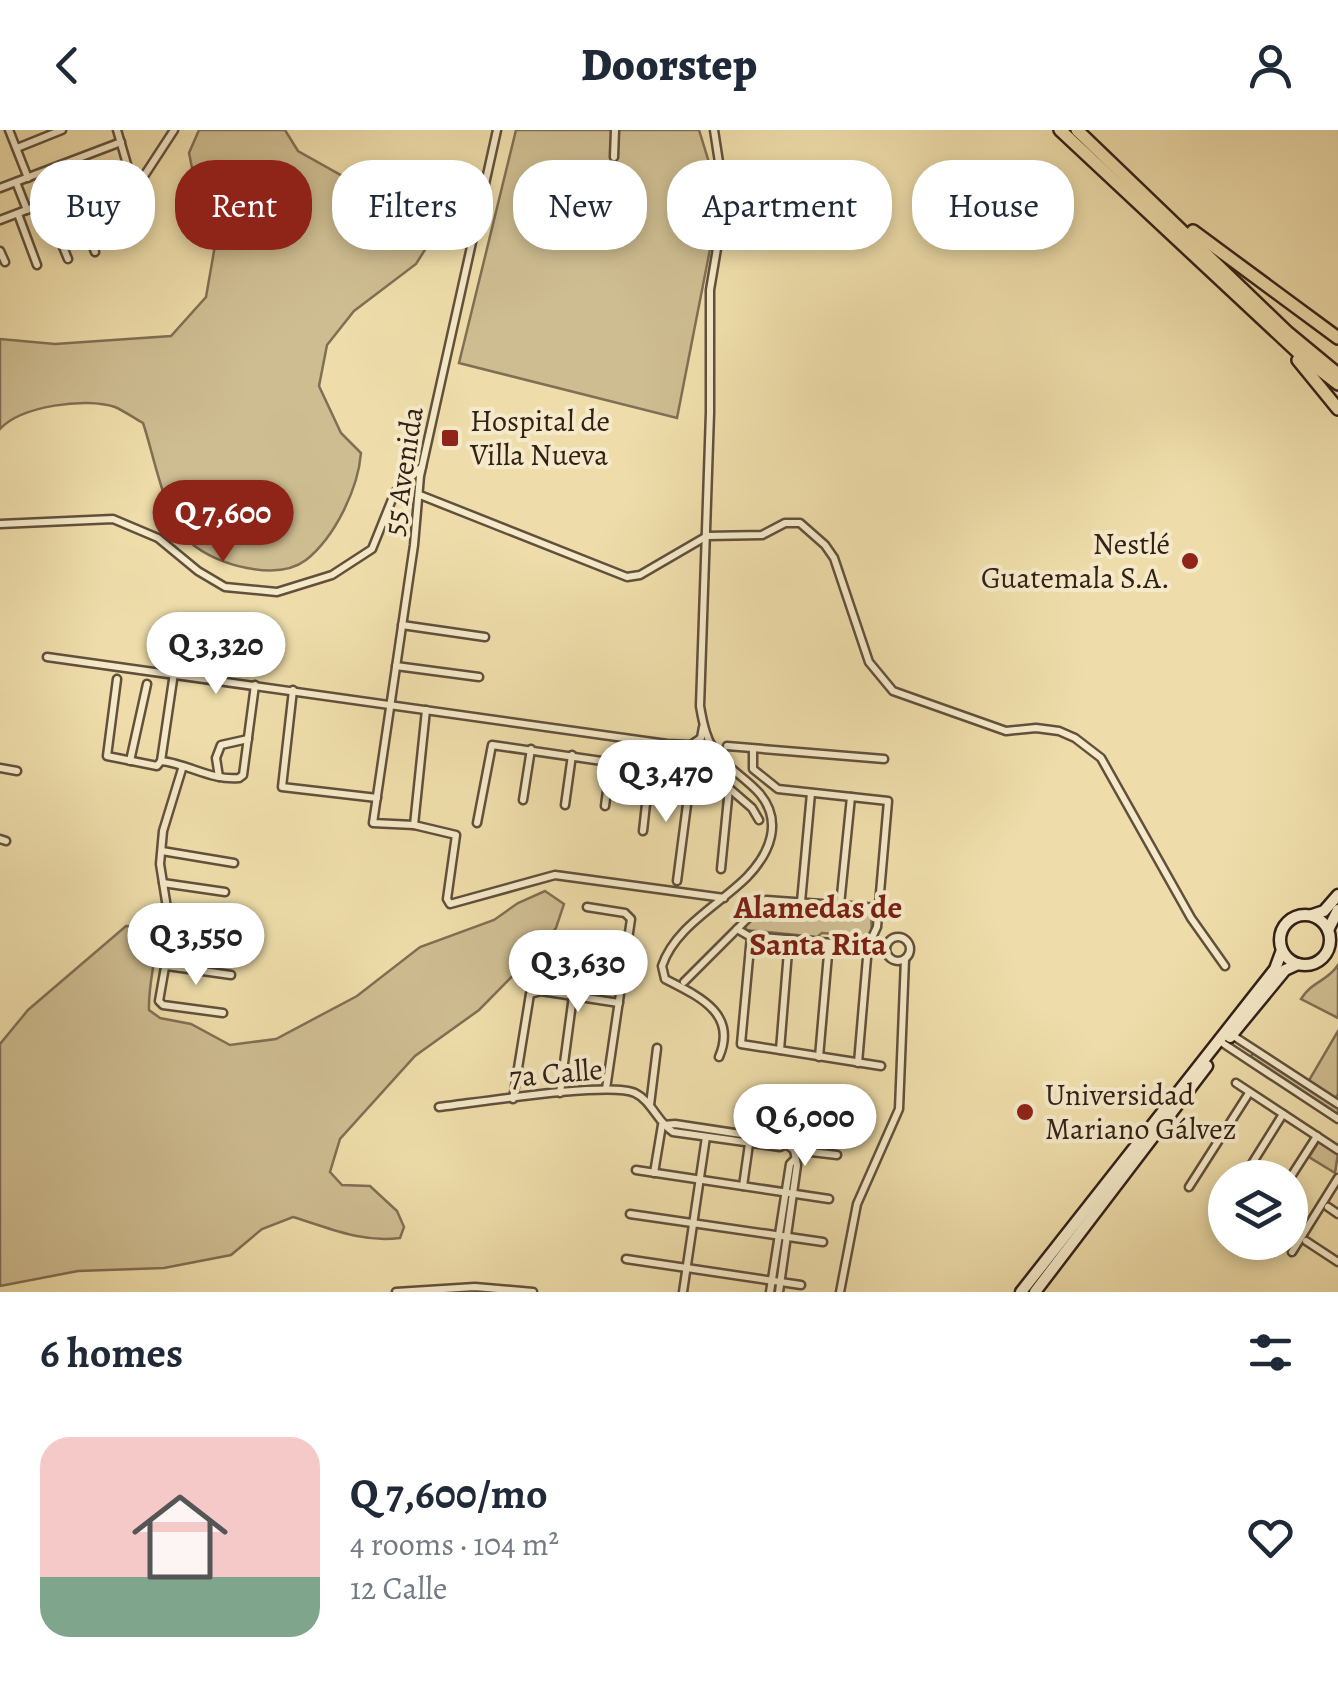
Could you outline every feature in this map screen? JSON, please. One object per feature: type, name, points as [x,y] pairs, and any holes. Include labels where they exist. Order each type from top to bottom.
[{"type":"highway","points":[[1060,130],[1288,344],[1338,384]]},
{"type":"highway","points":[[1077,130],[1287,332],[1338,374]]},
{"type":"highway","points":[[1162,209],[1338,338]]},
{"type":"highway","points":[[1288,344],[1338,409]]},
{"type":"main road","points":[[1298,964],[1282,950],[1280,937],[1287,922],[1298,915],[1324,911],[1338,895]]},
{"type":"main road","points":[[1034,1292],[1285,970],[1324,956],[1330,946],[1328,930],[1338,910]]},
{"type":"main road","points":[[1312,915],[1328,930]]},
{"type":"main road","points":[[1022,1292],[1275,969],[1282,950]]},
{"type":"street","points":[[10,130],[28,178]]},
{"type":"street","points":[[17,148],[42,134],[62,130]]},
{"type":"street","points":[[117,130],[126,160]]},
{"type":"street","points":[[154,160],[174,130]]},
{"type":"street","name":"55 Avenida","points":[[414,825],[374,822],[423,466],[497,130]]},
{"type":"street","points":[[614,157],[616,130]]},
{"type":"street","points":[[714,130],[725,200],[710,290],[700,706],[703,726],[718,755],[760,794],[774,823],[771,844],[763,856],[724,898],[676,939],[662,966],[665,979],[708,1001],[716,1012],[725,1042],[718,1057]]},
{"type":"street","points":[[1085,130],[1093,145]]},
{"type":"street","points":[[0,188],[120,142]]},
{"type":"street","points":[[16,182],[27,210]]},
{"type":"street","points":[[0,220],[30,209]]},
{"type":"street","points":[[18,214],[37,264]]},
{"type":"street","points":[[0,250],[5,262]]},
{"type":"street","points":[[64,250],[68,259]]},
{"type":"street","points":[[0,524],[113,519],[158,538],[198,571],[225,587],[277,592],[332,575],[372,548],[395,492],[423,466]]},
{"type":"street","points":[[420,495],[627,578],[640,575],[706,536],[762,535],[784,523],[800,523],[834,558],[869,662],[893,691],[1006,731],[1059,731],[1101,758],[1191,918],[1225,966]]},
{"type":"street","points":[[402,625],[485,637]]},
{"type":"street","points":[[47,657],[688,746],[700,738],[703,726]]},
{"type":"street","points":[[396,666],[479,676]]},
{"type":"street","points":[[117,680],[107,756],[157,766],[161,761],[174,673]]},
{"type":"street","points":[[130,761],[148,684]]},
{"type":"street","points":[[161,761],[234,780],[243,775],[255,685]]},
{"type":"street","points":[[293,689],[282,786],[377,798]]},
{"type":"street","points":[[426,710],[414,825],[456,835],[446,900],[450,904],[555,874],[724,898]]},
{"type":"street","points":[[219,777],[216,758],[221,745],[248,738]]},
{"type":"street","points":[[690,774],[706,764],[712,743]]},
{"type":"street","points":[[477,823],[492,744],[690,774],[728,788],[752,808],[759,820]]},
{"type":"street","points":[[728,746],[884,759]]},
{"type":"street","points":[[523,800],[531,749]]},
{"type":"street","points":[[753,749],[753,769],[771,786],[888,801],[876,931],[868,946],[858,1063]]},
{"type":"street","points":[[565,804],[572,756]]},
{"type":"street","points":[[605,806],[610,762]]},
{"type":"street","points":[[0,768],[17,771]]},
{"type":"street","points":[[643,831],[650,768]]},
{"type":"street","points":[[182,769],[163,830],[163,884],[172,933],[159,996],[162,1005],[223,1013]]},
{"type":"street","points":[[677,881],[690,774]]},
{"type":"street","points":[[721,869],[728,788]]},
{"type":"street","points":[[801,902],[811,793]]},
{"type":"street","points":[[840,905],[850,797]]},
{"type":"street","points":[[162,851],[234,863]]},
{"type":"street","points":[[163,884],[225,892]]},
{"type":"street","points":[[684,982],[766,900],[878,908]]},
{"type":"street","points":[[587,907],[630,917],[606,1090]]},
{"type":"street","points":[[737,928],[750,936],[868,946],[878,943],[886,947]]},
{"type":"street","points":[[876,931],[907,942],[910,953],[901,960]]},
{"type":"street","points":[[172,933],[235,941]]},
{"type":"street","points":[[750,936],[740,1042],[881,1066]]},
{"type":"street","points":[[892,938],[886,947],[888,957],[901,960]]},
{"type":"street","points":[[780,1050],[790,939]]},
{"type":"street","points":[[820,1057],[829,942]]},
{"type":"street","points":[[569,950],[625,958]]},
{"type":"street","points":[[840,1292],[856,1204],[899,1109],[905,976],[901,960]]},
{"type":"street","points":[[167,966],[231,975]]},
{"type":"street","points":[[514,1098],[528,998],[532,993],[619,1003]]},
{"type":"street","points":[[560,1094],[573,996]]},
{"type":"street","points":[[1228,1040],[1338,1104]]},
{"type":"street","points":[[1228,1040],[1338,1119]]},
{"type":"street","points":[[658,1048],[649,1106],[662,1125],[673,1132],[749,1144],[786,1144]]},
{"type":"street","points":[[1236,1083],[1338,1150]]},
{"type":"street","name":"7a Calle","points":[[439,1107],[606,1090],[633,1092],[649,1106]]},
{"type":"street","points":[[1189,1187],[1249,1092]]},
{"type":"street","points":[[1254,1160],[1283,1114]]},
{"type":"street","points":[[662,1125],[781,1140],[794,1155],[797,1165],[776,1281],[770,1292]]},
{"type":"street","points":[[654,1173],[662,1125]]},
{"type":"street","points":[[1302,1160],[1317,1136]]},
{"type":"street","points":[[682,1292],[706,1137]]},
{"type":"street","points":[[743,1186],[749,1144]]},
{"type":"street","points":[[794,1155],[837,1156]]},
{"type":"street","points":[[636,1170],[829,1199]]},
{"type":"street","points":[[1308,1226],[1338,1178]]},
{"type":"street","points":[[1328,1207],[1338,1214]]},
{"type":"street","points":[[630,1214],[823,1242]]},
{"type":"street","points":[[1308,1242],[1338,1262]]},
{"type":"street","points":[[626,1259],[801,1284]]},
{"type":"street","points":[[776,1281],[779,1292]]},
{"type":"street","points":[[396,1292],[533,1292]]},
{"type":"shaded area","points":[[199,130],[285,130],[298,151],[332,170],[332,250],[425,250],[416,264],[354,311],[327,345],[319,386],[341,433],[361,453],[359,467],[343,511],[326,539],[306,560],[279,570],[231,564],[191,543],[167,503],[143,423],[118,409],[88,403],[54,406],[23,414],[0,429],[0,339],[55,344],[171,336],[206,297],[214,250],[312,250],[312,160],[190,160],[189,153]]},
{"type":"shaded area","points":[[516,130],[699,130],[708,160],[667,160],[667,250],[710,250],[677,418],[459,363],[487,250],[493,250],[493,224]]},
{"type":"shaded area","points":[[545,891],[564,904],[556,928],[479,1010],[415,1056],[340,1139],[330,1172],[342,1185],[370,1186],[397,1211],[404,1227],[400,1238],[359,1236],[293,1217],[262,1229],[231,1255],[164,1268],[78,1271],[0,1286],[0,1044],[28,1010],[126,926],[156,928],[149,1010],[160,1018],[191,1024],[230,1045],[276,1039],[357,996],[420,947],[494,920]]},
{"type":"shaded area","points":[[768,903],[871,911],[872,936],[863,941],[858,936],[822,933],[817,937],[746,930],[745,925]]},
{"type":"shaded area","points":[[1338,965],[1338,1018],[1301,999]]},
{"type":"shaded area","points":[[1338,1031],[1338,1094],[1335,1099],[1308,1082]]},
{"type":"shaded area","points":[[1255,1051],[1338,1104],[1338,1119],[1248,1060]]},
{"type":"shaded area","points":[[1319,1141],[1338,1153],[1335,1173],[1309,1157]]},
{"type":"place","name":"Hospital de Villa Nueva","points":[[450,438]]},
{"type":"place","name":"Nestlé Guatemala S.A.","points":[[1190,561]]},
{"type":"place","name":"Universidad Mariano Gálvez","points":[[1025,1112]]},
{"type":"district","name":"Alamedas de Santa Rita","points":[[818,926]]}]
